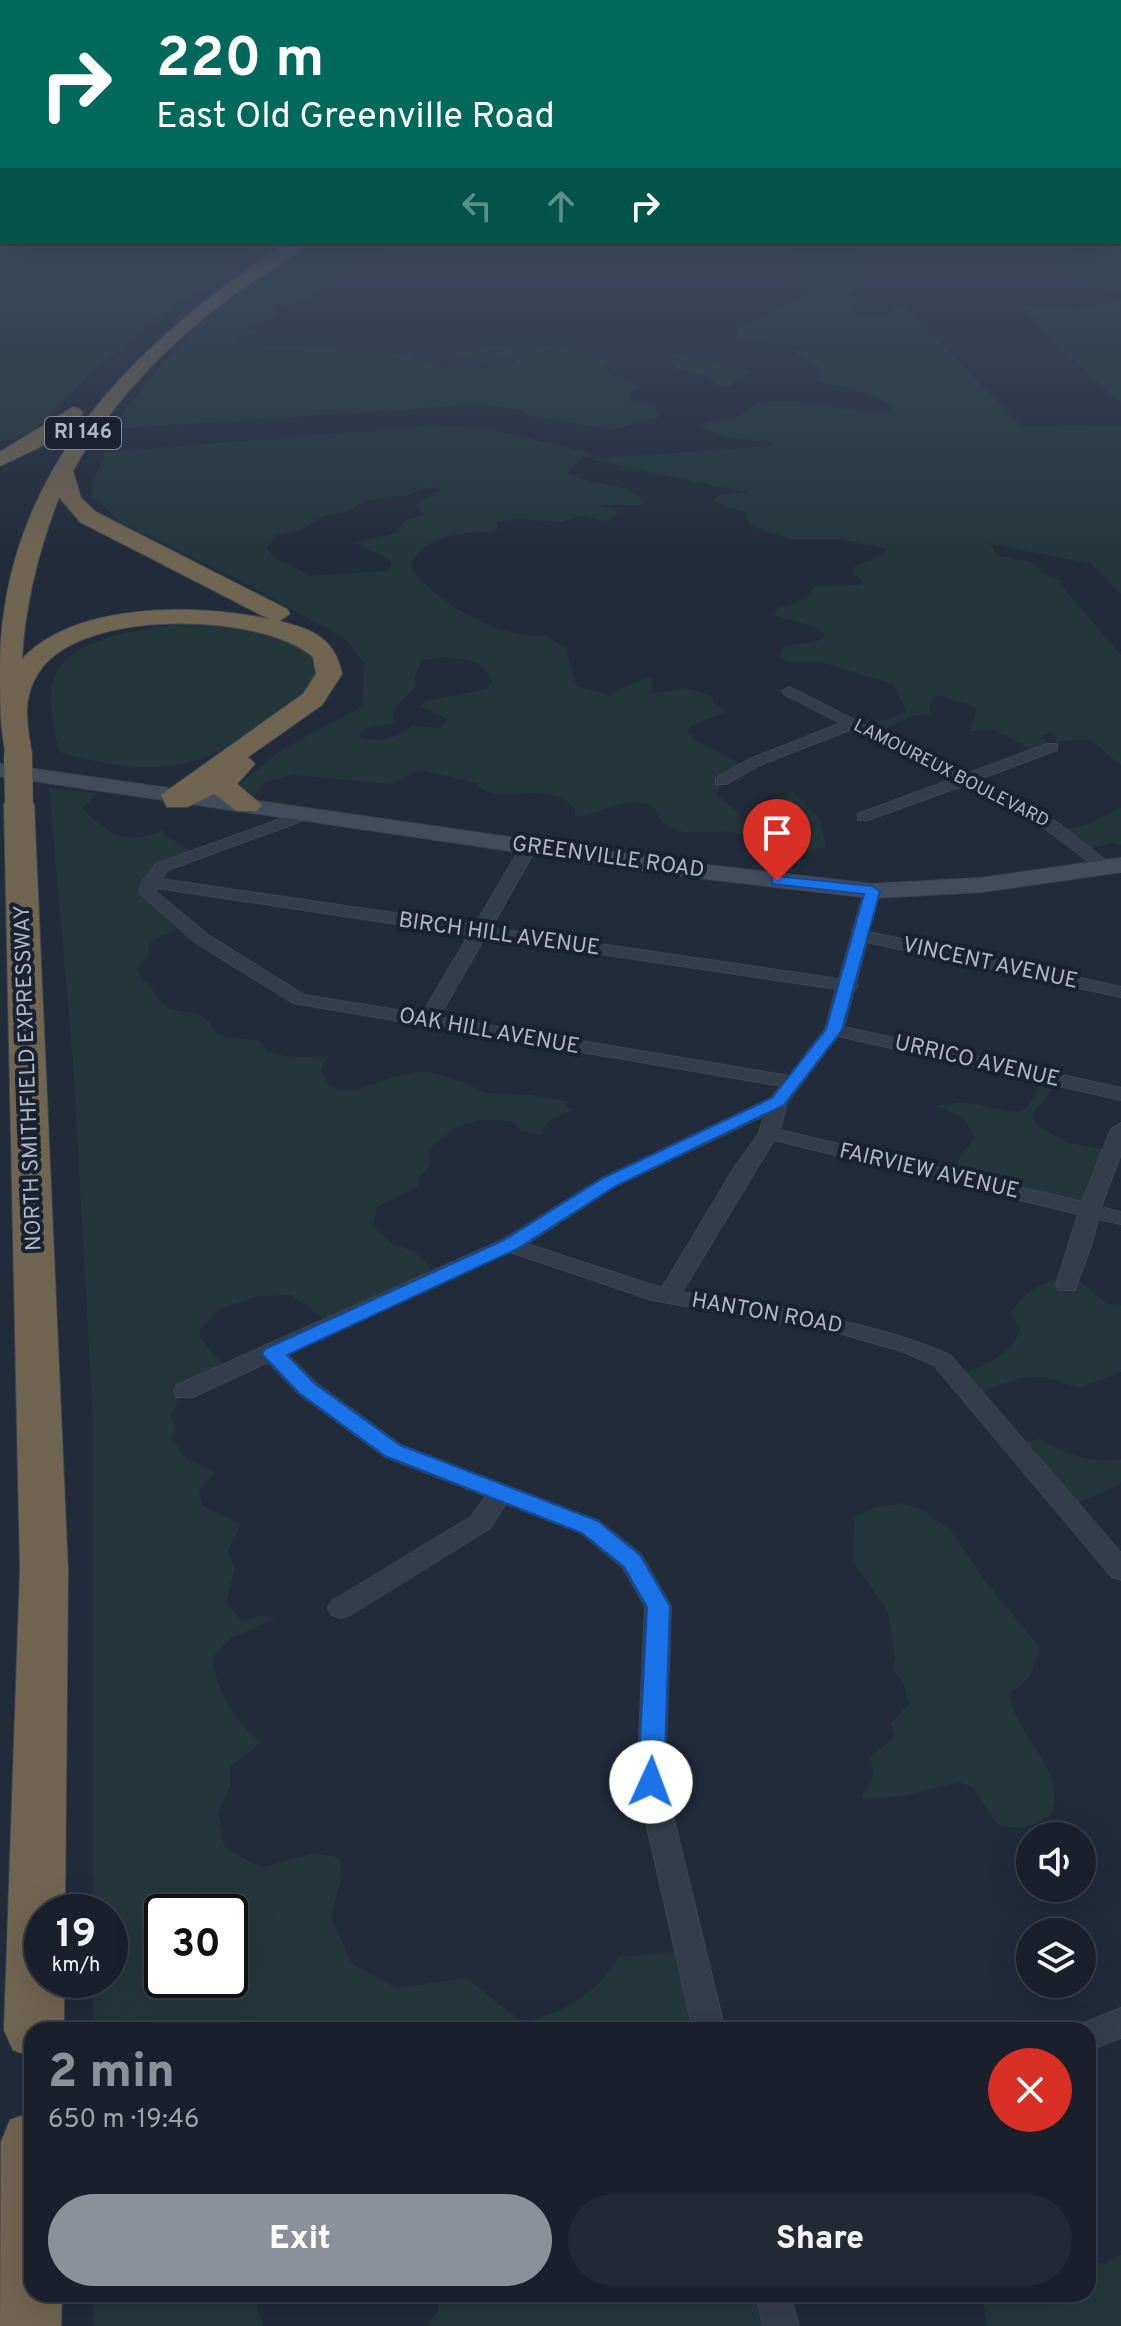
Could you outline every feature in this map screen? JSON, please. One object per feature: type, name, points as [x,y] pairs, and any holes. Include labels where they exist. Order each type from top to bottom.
[{"type":"highway","points":[[132,349],[139,344]]},
{"type":"highway","name":"NORTH SMITHFIELD EXPRESSWAY","points":[[51,467],[161,344]]},
{"type":"highway","name":"NORTH SMITHFIELD EXPRESSWAY","points":[[0,460],[33,443],[79,405],[51,467],[17,594],[9,656],[12,711],[9,776],[44,1570],[34,2022]]},
{"type":"highway","points":[[51,467],[71,500],[88,517],[324,637],[340,652],[347,670],[336,694],[225,778],[177,794]]},
{"type":"highway","points":[[12,711],[20,682],[39,657],[84,633],[126,622],[183,616],[246,619],[297,634],[318,648],[327,660],[329,671],[324,687],[313,699],[177,794]]},
{"type":"highway","points":[[225,778],[225,790],[247,805]]},
{"type":"highway","points":[[28,2326],[29,2302]]},
{"type":"main road","name":"GREENVILLE ROAD","points":[[9,776],[177,794],[529,847],[872,891],[981,885],[1113,866]]},
{"type":"main road","name":"GREENVILLE ROAD","points":[[177,794],[294,819],[430,833]]},
{"type":"street","name":"LAMOUREUX BOULEVARD","points":[[789,691],[1052,826],[1113,866]]},
{"type":"street","points":[[721,781],[755,762],[853,724]]},
{"type":"street","points":[[863,817],[1052,747]]},
{"type":"street","points":[[150,882],[156,871],[170,863],[294,819]]},
{"type":"street","points":[[427,1022],[529,847]]},
{"type":"street","name":"BIRCH HILL AVENUE","points":[[150,882],[849,986]]},
{"type":"street","name":"OAK HILL AVENUE","points":[[150,882],[148,893],[154,901],[202,939],[299,999],[793,1082]]},
{"type":"street","points":[[668,1297],[743,1170],[769,1133],[778,1102],[834,1030],[849,986],[872,891]]},
{"type":"street","name":"VINCENT AVENUE","points":[[860,935],[1121,992]]},
{"type":"street","name":"URRICO AVENUE","points":[[834,1030],[1121,1094]]},
{"type":"street","points":[[185,1391],[273,1354],[511,1244],[609,1182],[778,1102]]},
{"type":"street","points":[[1067,1285],[1083,1240],[1089,1210],[1121,1129]]},
{"type":"street","name":"FAIRVIEW AVENUE","points":[[769,1133],[1121,1218]]},
{"type":"street","name":"HANTON ROAD","points":[[511,1244],[530,1254],[668,1297],[813,1318],[921,1350],[942,1360],[1121,1570]]},
{"type":"street","points":[[273,1354],[307,1388],[393,1451],[590,1527],[632,1561],[658,1606],[651,1782],[707,2022]]},
{"type":"street","points":[[341,1608],[480,1523],[502,1492]]},
{"type":"street","points":[[1096,2033],[1121,2023]]},
{"type":"street","points":[[775,2302],[781,2326]]},
{"type":"green space","points":[[0,344],[127,344],[94,370],[33,432],[15,440],[0,440]]},
{"type":"green space","points":[[181,344],[329,347],[411,355],[440,365],[481,368],[504,366],[524,356],[513,354],[486,362],[444,353],[498,345],[526,349],[557,345],[611,358],[604,366],[610,374],[630,380],[640,388],[628,394],[631,401],[655,406],[660,417],[612,430],[529,416],[518,409],[473,405],[112,429]]},
{"type":"green space","points":[[770,344],[941,344],[1023,427],[1121,425],[1121,594],[1092,564],[987,543],[993,546],[996,555],[1035,563],[1044,574],[1063,582],[1062,586],[1121,655],[1121,765],[1088,740],[1055,743],[1056,736],[1052,733],[1040,736],[1054,746],[1037,752],[993,730],[969,731],[977,708],[938,695],[930,704],[930,714],[911,716],[876,733],[863,728],[907,712],[894,685],[821,662],[787,662],[780,658],[782,647],[821,640],[825,635],[815,627],[772,615],[778,608],[806,599],[814,586],[859,585],[862,581],[853,573],[855,566],[884,554],[886,548],[840,539],[791,539],[749,525],[745,511],[725,507],[714,500],[720,494],[749,493],[589,459],[771,446],[769,442],[725,437],[700,427],[711,421],[734,418],[761,403],[792,401],[858,411],[891,412],[889,404],[867,392],[818,382],[822,369],[798,355],[796,352],[801,348]]},
{"type":"green space","points":[[1054,344],[1121,344],[1121,403]]},
{"type":"green space","points":[[681,353],[750,370],[748,375],[733,380],[733,386],[719,386],[708,376],[676,369],[667,354]]},
{"type":"green space","points":[[429,426],[484,428],[591,453],[594,456],[582,458],[568,473],[626,489],[643,500],[640,505],[599,505],[619,512],[606,521],[581,516],[561,522],[516,519],[497,522],[498,528],[493,532],[457,534],[434,542],[416,555],[410,565],[434,592],[470,616],[510,632],[546,635],[566,649],[576,685],[608,695],[644,678],[652,679],[651,693],[689,689],[711,695],[715,705],[728,711],[691,726],[687,731],[696,741],[746,767],[722,782],[716,794],[747,824],[772,833],[790,834],[809,830],[801,815],[775,804],[793,792],[819,817],[826,846],[809,852],[791,853],[771,842],[739,833],[677,830],[660,819],[655,808],[633,802],[575,816],[575,808],[549,794],[495,794],[484,791],[476,783],[420,770],[392,784],[294,775],[266,782],[247,802],[240,803],[240,783],[283,749],[362,707],[364,663],[345,639],[251,586],[122,523],[92,496],[93,482],[105,452]],"holes":[[[432,487],[438,490],[416,505],[424,515],[405,520],[396,533],[356,543],[393,562],[388,571],[307,576],[275,557],[267,548],[278,535],[302,530],[324,516],[351,511],[363,501],[407,495]],[[444,657],[480,665],[492,682],[487,689],[426,701],[421,707],[447,719],[441,728],[412,726],[388,738],[361,738],[359,735],[370,727],[396,723],[393,717],[396,707],[416,687],[415,677],[422,660]]]},
{"type":"green space","points":[[192,622],[265,628],[322,654],[321,683],[256,730],[200,759],[171,766],[139,767],[59,752],[51,708],[52,684],[60,667],[73,654],[111,637]]},
{"type":"green space","points":[[49,788],[97,793],[83,808],[110,831],[140,837],[163,830],[165,836],[196,853],[173,863],[150,888],[184,926],[149,943],[148,956],[137,967],[143,982],[150,984],[165,1005],[201,1016],[213,1030],[226,1037],[261,1041],[266,1051],[297,1057],[329,1055],[321,1069],[329,1086],[339,1091],[357,1090],[392,1077],[425,1071],[459,1080],[486,1093],[531,1095],[570,1102],[566,1105],[571,1110],[548,1121],[540,1135],[521,1131],[514,1122],[500,1120],[477,1121],[459,1127],[429,1149],[431,1164],[418,1179],[418,1187],[377,1207],[373,1226],[392,1243],[417,1253],[439,1278],[332,1325],[291,1295],[258,1296],[218,1310],[200,1329],[201,1339],[228,1371],[184,1392],[171,1414],[175,1427],[172,1439],[187,1459],[215,1473],[199,1490],[203,1506],[241,1524],[228,1550],[235,1568],[226,1602],[242,1621],[263,1615],[275,1619],[231,1638],[213,1657],[214,1669],[228,1704],[261,1742],[230,1767],[230,1787],[218,1813],[224,1846],[261,1868],[312,1853],[341,1858],[340,1882],[331,1917],[352,1964],[396,1988],[466,1978],[524,2021],[579,2000],[600,1982],[619,1957],[689,1951],[707,2022],[93,2022],[93,1998],[128,1998],[128,1894],[93,1894],[93,1420],[73,1061]]},
{"type":"green space","points":[[1121,808],[1121,845],[1111,843],[1087,850],[1062,831],[1091,823]]},
{"type":"green space","points":[[1041,1078],[1054,1080],[1046,1099],[1033,1112],[1035,1124],[1065,1142],[1111,1151],[1090,1207],[953,1173],[962,1153],[975,1139],[964,1118],[935,1105],[966,1103],[1013,1112],[1021,1110],[1029,1105]]},
{"type":"green space","points":[[1075,1277],[1107,1304],[1121,1305],[1121,1372],[1080,1388],[1044,1377],[1020,1378],[968,1397],[954,1378],[984,1365],[1010,1347],[1020,1329],[1011,1314],[1022,1298],[1046,1283]]},
{"type":"green space","points":[[1039,1439],[1089,1459],[1121,1459],[1121,1482],[1099,1495],[1056,1509],[1012,1445]]},
{"type":"green space","points":[[903,1503],[923,1510],[953,1532],[979,1573],[1040,1648],[1029,1678],[1010,1693],[1020,1724],[1051,1778],[1053,1814],[1038,1822],[1016,1822],[1016,1828],[998,1825],[972,1787],[958,1782],[903,1796],[863,1799],[862,1795],[874,1773],[870,1757],[894,1738],[891,1723],[909,1704],[903,1682],[892,1669],[895,1658],[888,1611],[853,1562],[854,1518],[875,1507]]},
{"type":"green space","points":[[1121,2255],[1121,2326],[987,2326],[983,2302],[1096,2302],[1096,2263]]},
{"type":"green space","points":[[93,2302],[257,2302],[263,2326],[93,2326]]},
{"type":"green space","points":[[438,2302],[772,2302],[779,2326],[427,2326],[438,2310]]},
{"type":"route","points":[[651,1782],[658,1606],[632,1561],[590,1527],[393,1451],[307,1388],[273,1354],[511,1244],[609,1182],[778,1102],[834,1030],[849,986],[872,891],[777,881]]}]
